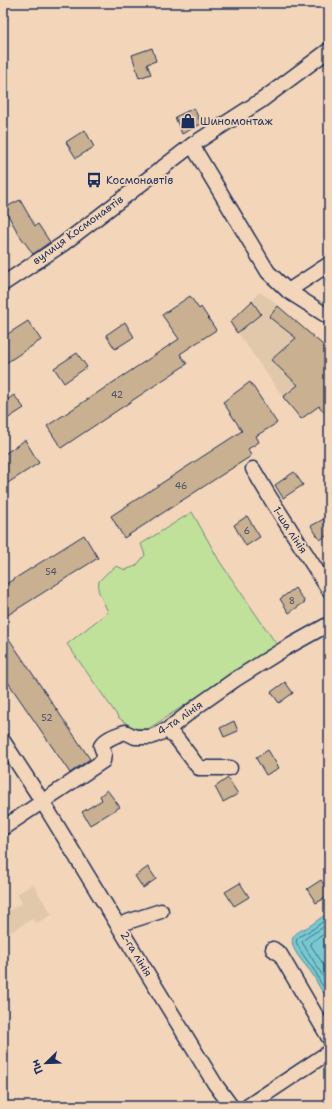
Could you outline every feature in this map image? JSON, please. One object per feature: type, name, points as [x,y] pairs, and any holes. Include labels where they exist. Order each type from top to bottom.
[{"type":"street","name":"вулиця Космонавтів","points":[[3,284],[63,244],[192,145],[262,100],[329,50]]},
{"type":"street","points":[[192,145],[268,272],[288,291],[329,317]]},
{"type":"street","points":[[288,291],[329,264]]},
{"type":"street","name":"1-ша лінія","points":[[253,469],[329,590]]},
{"type":"street","name":"4-та лінія","points":[[3,828],[102,761],[104,754],[101,746],[115,736],[125,732],[135,737],[151,737],[167,730],[199,704],[284,650],[329,624]]},
{"type":"street","points":[[167,730],[177,739],[199,768],[230,768]]},
{"type":"street","points":[[3,741],[42,801]]},
{"type":"street","name":"2-га лінія","points":[[42,801],[215,1084],[232,1106]]},
{"type":"street","points":[[118,925],[161,911]]},
{"type":"street","points":[[273,949],[280,954],[329,1038]]},
{"type":"street","points":[[248,1106],[329,1052]]},
{"type":"shaded area","points":[[259,292],[271,299],[329,352],[329,418],[319,406],[301,419],[283,397],[230,322],[252,301]]},
{"type":"shaded area","points":[[33,884],[52,915],[36,923],[32,919],[3,937],[3,914],[22,903],[17,894]]},
{"type":"green space","points":[[192,512],[220,562],[277,645],[148,729],[133,728],[119,718],[67,644],[108,612],[98,590],[99,581],[117,566],[125,570],[136,566],[145,555],[141,544]]},
{"type":"water","points":[[329,912],[329,998],[326,996],[313,975],[297,954],[292,942],[293,937],[297,933]]},
{"type":"building","points":[[152,48],[156,61],[147,64],[151,74],[139,78],[132,55]]},
{"type":"building","name":"Шиномонтаж","points":[[194,108],[201,124],[182,134],[175,117]]},
{"type":"building","points":[[85,130],[94,147],[76,158],[66,142]]},
{"type":"building","points":[[20,200],[35,226],[38,224],[50,242],[33,254],[18,233],[4,208]]},
{"type":"building","points":[[190,296],[199,309],[201,307],[216,330],[180,354],[187,364],[61,448],[47,426],[179,339],[162,315]]},
{"type":"building","points":[[252,301],[261,314],[237,333],[230,322]]},
{"type":"building","points":[[278,306],[329,352],[329,418],[319,406],[301,419],[283,397],[298,385],[271,360],[296,338],[269,317]]},
{"type":"building","points":[[28,321],[41,340],[3,365],[3,337]]},
{"type":"building","points":[[125,322],[134,337],[115,349],[106,335]]},
{"type":"building","points":[[77,353],[87,367],[64,383],[54,368]]},
{"type":"building","points":[[250,382],[277,423],[256,436],[259,442],[248,449],[251,456],[124,538],[111,516],[242,431],[223,402]]},
{"type":"building","points":[[14,395],[24,408],[7,419],[3,412],[3,403]]},
{"type":"building","points":[[25,440],[39,463],[3,486],[3,455]]},
{"type":"building","points":[[294,472],[303,485],[283,498],[275,485]]},
{"type":"building","points":[[247,516],[260,537],[246,546],[234,525]]},
{"type":"building","points":[[329,516],[329,534],[320,540],[311,526]]},
{"type":"building","points":[[84,535],[98,558],[3,618],[3,586]]},
{"type":"building","points":[[295,588],[305,602],[289,613],[280,599]]},
{"type":"building","points":[[3,630],[90,759],[70,773],[3,675]]},
{"type":"building","points":[[285,682],[293,693],[279,703],[271,692]]},
{"type":"building","points":[[234,721],[238,731],[224,737],[220,728]]},
{"type":"building","points":[[268,750],[279,768],[266,775],[256,758]]},
{"type":"building","points":[[228,778],[238,794],[223,802],[215,787]]},
{"type":"building","points":[[107,790],[120,807],[90,825],[82,812],[102,800],[100,796]]},
{"type":"building","points":[[148,867],[156,879],[143,888],[135,876]]},
{"type":"building","points":[[321,880],[329,892],[329,896],[316,903],[307,889]]},
{"type":"building","points":[[240,883],[249,897],[234,906],[225,892]]},
{"type":"place","name":"Шиномонтаж","points":[[188,121]]},
{"type":"place","name":"Космонавтів","points":[[94,180]]}]
